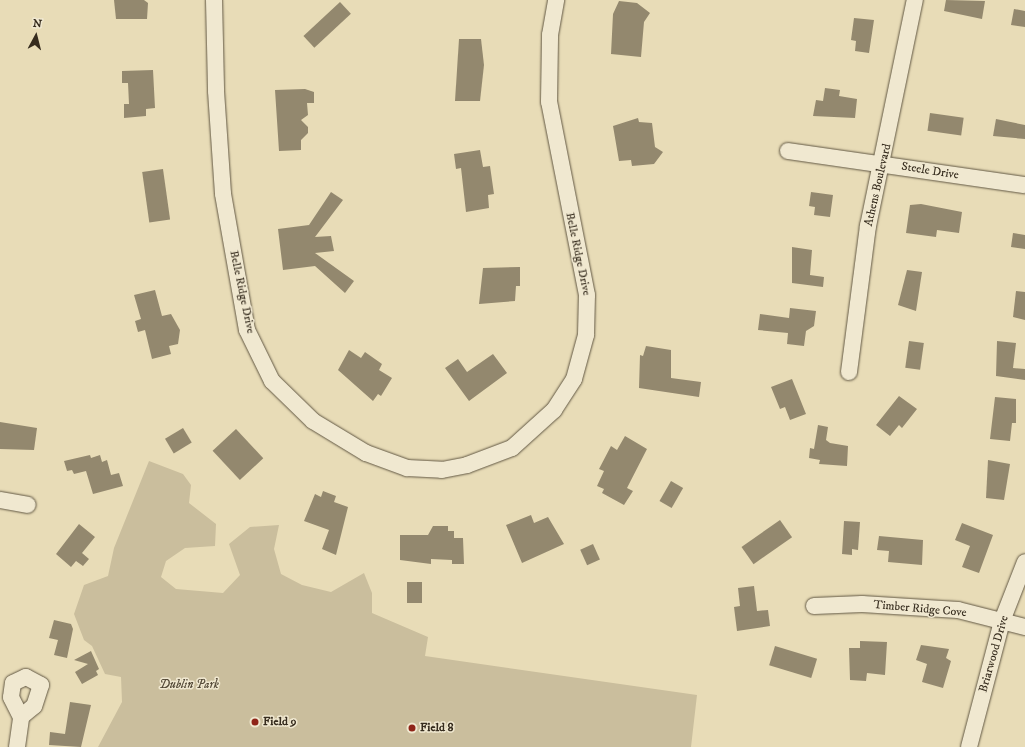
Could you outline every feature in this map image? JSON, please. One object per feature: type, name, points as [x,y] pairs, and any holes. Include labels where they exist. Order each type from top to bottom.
[{"type":"street","name":"Belle Ridge Drive","points":[[214,0],[216,90],[223,194],[247,330],[272,381],[313,422],[366,453],[407,468],[442,470],[467,466],[512,448],[554,410],[574,379],[586,335],[588,295],[549,102],[550,35],[556,0]]},
{"type":"street","name":"Athens Boulevard","points":[[848,372],[868,226],[883,164],[915,0]]},
{"type":"street","name":"Steele Drive","points":[[788,151],[1025,185]]},
{"type":"street","points":[[0,500],[28,505]]},
{"type":"street","name":"Briarwood Drive","points":[[969,747],[1002,621],[1025,562]]},
{"type":"street","name":"Timber Ridge Cove","points":[[814,606],[862,604],[958,610],[1025,627]]},
{"type":"street","points":[[17,747],[21,717]]},
{"type":"green space","name":"Dublin Park","points":[[149,461],[183,474],[191,485],[189,503],[216,524],[215,546],[185,548],[166,561],[161,577],[176,589],[223,593],[240,575],[229,544],[250,527],[279,525],[274,549],[281,574],[302,585],[331,592],[364,573],[372,593],[372,613],[428,637],[425,656],[697,695],[691,747],[98,747],[122,702],[121,677],[105,674],[92,646],[84,640],[74,614],[84,585],[108,576],[114,548]]},
{"type":"building","points":[[114,0],[144,0],[148,3],[147,19],[116,19]]},
{"type":"building","points":[[946,0],[985,1],[982,19],[944,11]]},
{"type":"building","points":[[619,1],[637,3],[650,13],[644,22],[641,57],[611,54],[613,14]]},
{"type":"building","points":[[340,2],[351,14],[314,48],[303,36]]},
{"type":"building","points":[[1014,9],[1025,11],[1025,27],[1011,25]]},
{"type":"building","points":[[854,18],[874,20],[869,53],[855,51],[856,41],[851,40]]},
{"type":"building","points":[[459,39],[481,39],[484,65],[480,101],[455,101]]},
{"type":"building","points":[[153,70],[155,108],[146,109],[146,116],[124,118],[124,104],[129,104],[128,83],[122,83],[122,71]]},
{"type":"building","points":[[825,88],[840,90],[839,96],[857,99],[855,118],[813,116],[816,100],[823,101]]},
{"type":"building","points":[[305,89],[314,92],[314,103],[307,103],[308,115],[301,120],[308,127],[308,133],[301,140],[301,150],[279,151],[275,90]]},
{"type":"building","points":[[930,113],[964,118],[961,136],[927,131]]},
{"type":"building","points":[[638,118],[639,122],[652,123],[655,147],[663,152],[654,164],[632,166],[631,160],[619,161],[613,126]]},
{"type":"building","points":[[996,119],[1025,125],[1025,139],[993,136]]},
{"type":"building","points":[[480,150],[483,167],[490,166],[494,194],[488,195],[489,208],[466,212],[461,168],[456,169],[454,154]]},
{"type":"building","points":[[163,169],[170,220],[149,222],[142,172]]},
{"type":"building","points":[[331,192],[343,200],[315,237],[331,236],[334,251],[315,253],[354,281],[345,293],[315,266],[283,270],[278,229],[309,225]]},
{"type":"building","points":[[811,192],[833,195],[830,217],[814,215],[815,207],[809,206]]},
{"type":"building","points":[[921,204],[962,212],[959,233],[937,230],[936,237],[906,233],[910,205]]},
{"type":"building","points":[[1013,233],[1025,235],[1025,249],[1011,247]]},
{"type":"building","points":[[792,247],[812,250],[810,275],[824,277],[823,287],[792,283]]},
{"type":"building","points":[[520,267],[520,286],[516,286],[515,301],[479,304],[483,268]]},
{"type":"building","points":[[907,270],[922,272],[916,311],[898,305]]},
{"type":"building","points":[[155,290],[162,316],[171,314],[180,330],[178,344],[169,346],[171,354],[152,359],[145,330],[138,332],[135,321],[141,319],[134,295]]},
{"type":"building","points":[[1016,291],[1025,292],[1025,320],[1013,317]]},
{"type":"building","points":[[790,308],[816,311],[814,326],[806,331],[804,346],[787,344],[788,333],[758,330],[760,314],[789,318]]},
{"type":"building","points":[[909,341],[924,343],[920,370],[905,368]]},
{"type":"building","points":[[997,341],[1016,343],[1013,368],[1025,369],[1025,380],[996,376]]},
{"type":"building","points":[[646,346],[671,350],[671,378],[701,382],[699,397],[639,388],[640,355],[643,356]]},
{"type":"building","points":[[349,350],[361,358],[365,352],[382,364],[379,370],[392,378],[381,396],[378,394],[373,401],[338,370]]},
{"type":"building","points":[[493,354],[507,373],[469,401],[445,368],[458,359],[467,372]]},
{"type":"building","points":[[792,379],[806,414],[790,420],[785,407],[780,409],[771,387]]},
{"type":"building","points":[[899,396],[917,409],[902,428],[899,425],[890,436],[876,425]]},
{"type":"building","points":[[995,397],[1016,399],[1016,423],[1012,423],[1010,441],[990,439]]},
{"type":"building","points":[[0,422],[37,428],[34,450],[0,449]]},
{"type":"building","points":[[818,425],[828,427],[826,440],[830,443],[848,446],[847,466],[819,464],[820,460],[809,458],[810,448],[814,449]]},
{"type":"building","points":[[183,428],[192,443],[174,453],[165,439]]},
{"type":"building","points":[[236,429],[263,458],[240,480],[213,451]]},
{"type":"building","points":[[625,436],[647,449],[627,488],[633,491],[624,505],[602,493],[604,489],[597,486],[604,471],[599,469],[611,446],[617,450]]},
{"type":"building","points":[[90,455],[91,458],[100,455],[102,462],[107,460],[111,475],[119,473],[123,486],[93,494],[86,471],[74,474],[72,470],[67,471],[64,461]]},
{"type":"building","points":[[988,460],[1010,464],[1004,500],[986,498]]},
{"type":"building","points":[[671,481],[683,488],[672,508],[660,501]]},
{"type":"building","points":[[323,491],[336,496],[334,502],[348,507],[336,555],[322,549],[329,530],[304,521],[315,494],[321,497]]},
{"type":"building","points":[[531,515],[534,523],[548,517],[564,544],[522,563],[506,525]]},
{"type":"building","points":[[780,520],[792,537],[754,564],[741,547]]},
{"type":"building","points":[[844,521],[860,522],[858,550],[852,549],[852,555],[842,554]]},
{"type":"building","points":[[962,523],[993,535],[979,573],[962,567],[970,546],[955,540]]},
{"type":"building","points":[[79,524],[95,537],[82,553],[89,559],[83,566],[76,561],[71,567],[56,554]]},
{"type":"building","points":[[433,526],[448,526],[448,531],[454,531],[454,538],[463,538],[464,564],[452,564],[452,560],[431,559],[431,564],[400,560],[400,535],[428,535]]},
{"type":"building","points":[[879,536],[923,540],[922,565],[888,562],[889,551],[877,550]]},
{"type":"building","points":[[593,544],[600,560],[587,565],[580,550]]},
{"type":"building","points":[[407,582],[422,582],[422,603],[407,603]]},
{"type":"building","points":[[754,586],[757,611],[768,610],[770,626],[737,631],[734,607],[740,606],[738,588]]},
{"type":"building","points":[[54,620],[71,624],[73,629],[67,658],[54,655],[58,640],[49,638]]},
{"type":"building","points":[[860,641],[887,642],[885,675],[867,673],[866,681],[850,680],[849,648],[860,648]]},
{"type":"building","points":[[921,645],[949,649],[946,658],[951,661],[943,688],[922,682],[927,664],[916,660]]},
{"type":"building","points":[[775,646],[817,659],[811,678],[769,665]]},
{"type":"building","points":[[91,651],[99,669],[96,671],[98,675],[82,684],[75,672],[88,664],[74,660]]},
{"type":"building","points":[[70,702],[91,705],[81,747],[49,745],[50,732],[65,734]]},
{"type":"place","name":"Field 9","points":[[255,722]]},
{"type":"place","name":"Field 8","points":[[412,728]]}]
